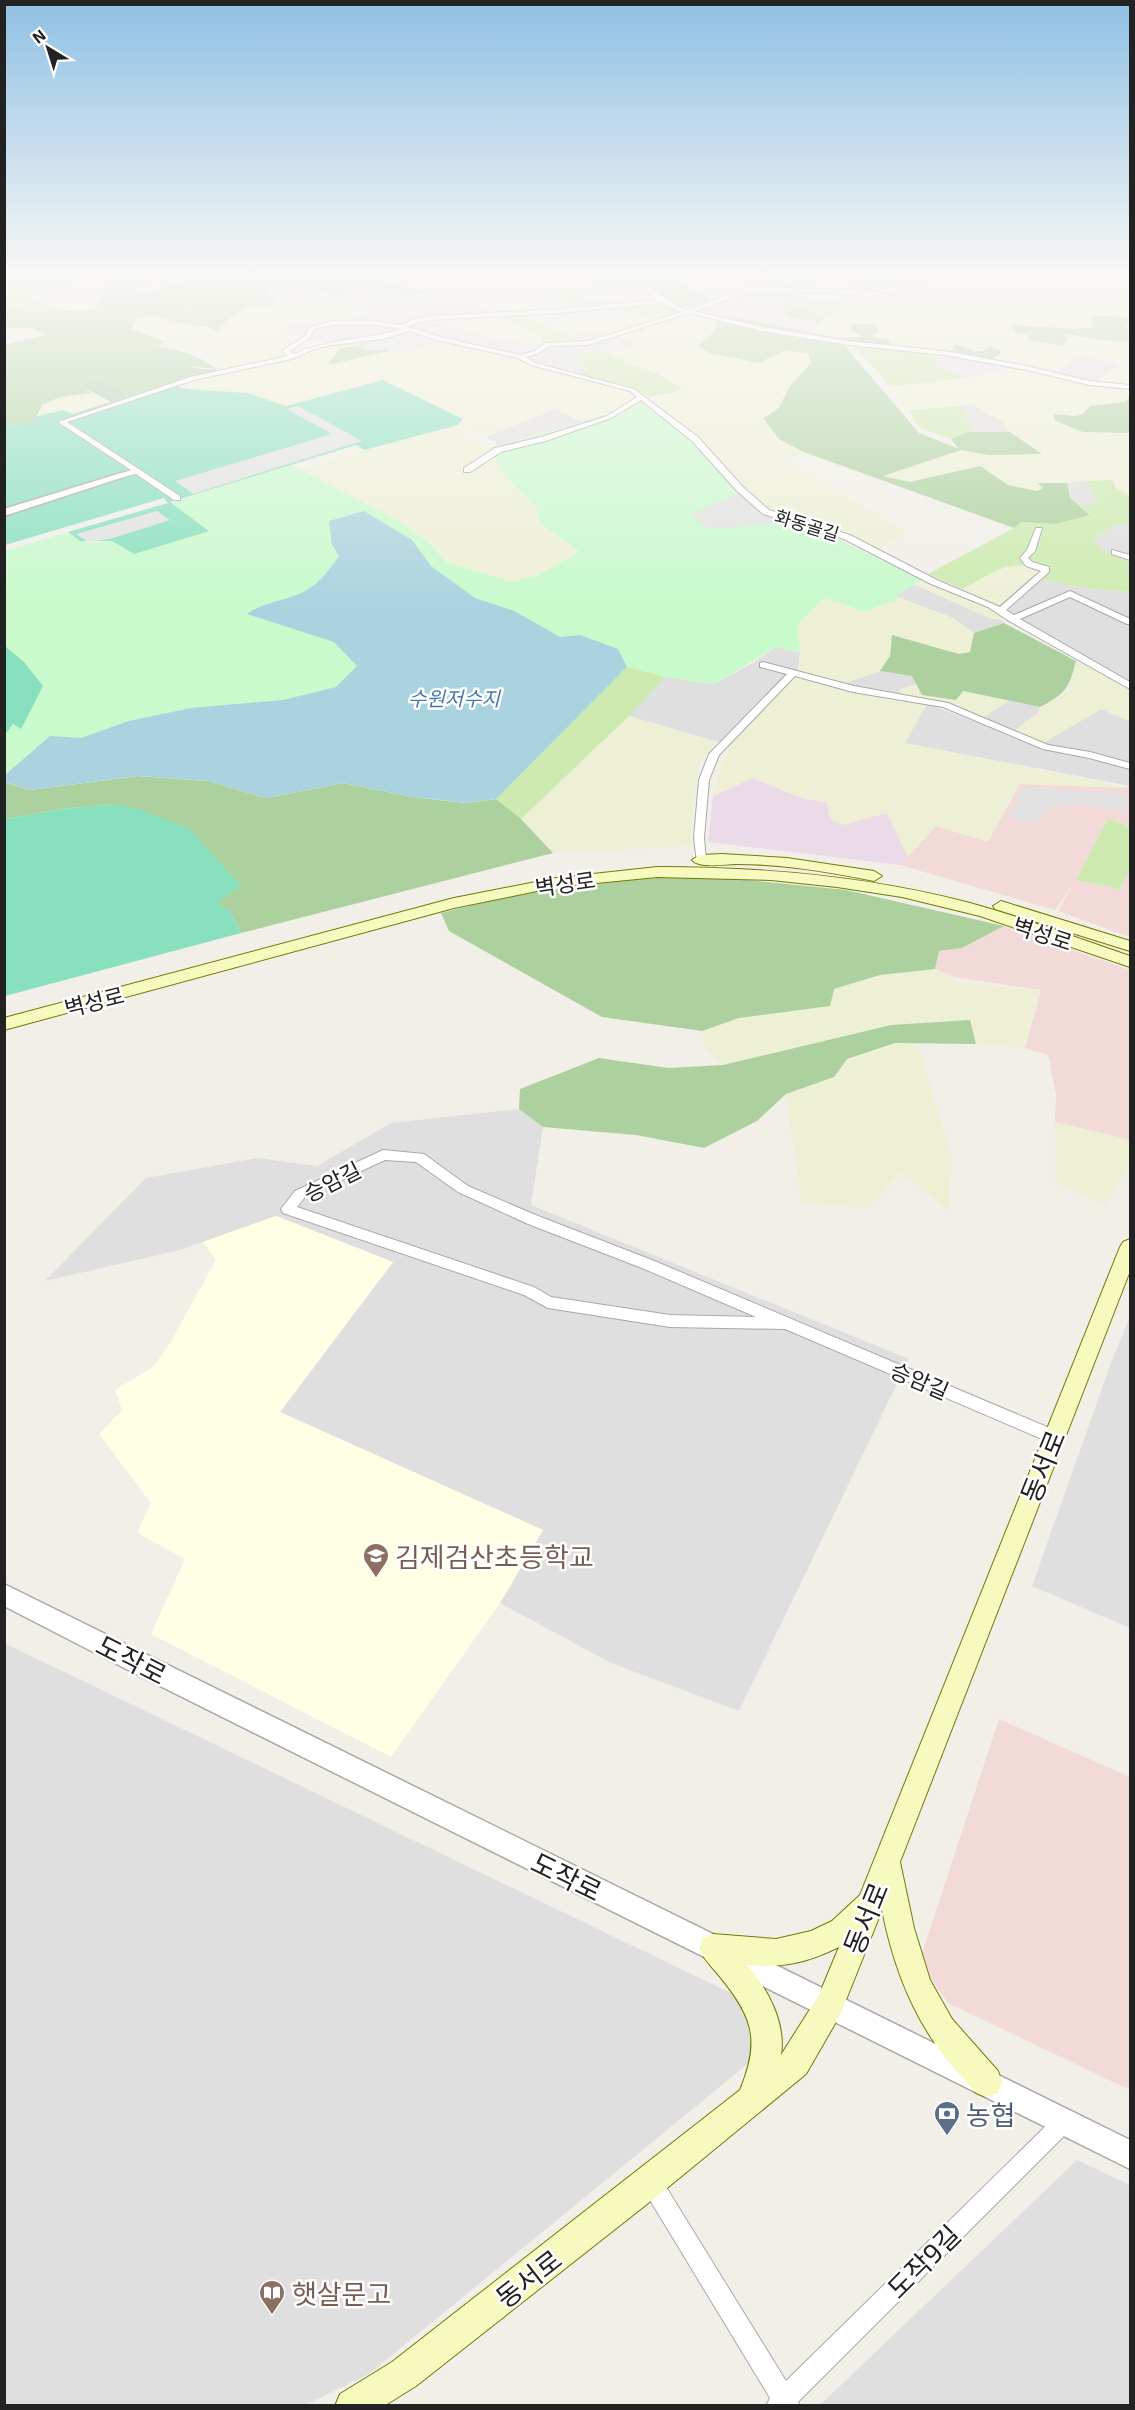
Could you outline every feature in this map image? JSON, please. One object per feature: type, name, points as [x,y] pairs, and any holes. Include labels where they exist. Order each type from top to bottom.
[{"type":"main road","name":"벽성로","points":[[4,1011],[500,885],[570,871],[634,862],[701,860],[766,862],[843,870],[948,890],[1131,946]]},
{"type":"main road","name":"벽성로","points":[[4,1024],[117,996],[382,921],[513,890],[619,876],[705,872],[861,886],[965,907],[1131,962]]},
{"type":"main road","name":"동서로","points":[[367,2402],[650,2182],[795,2063],[830,2005],[1054,1437],[1129,1255]]},
{"type":"main road","points":[[887,1863],[896,1916],[917,1987],[942,2030],[987,2082]]},
{"type":"main road","points":[[713,1948],[776,1953],[813,1945],[842,1931],[873,1899]]},
{"type":"main road","points":[[713,1948],[754,1995],[766,2026],[769,2050],[763,2076],[749,2102]]},
{"type":"street","points":[[172,384],[60,420],[177,498]]},
{"type":"street","name":"화동골길","points":[[611,384],[632,390],[695,439],[740,489],[766,512],[847,537],[934,582],[968,594],[1131,686]]},
{"type":"street","points":[[1104,384],[1131,387]]},
{"type":"street","points":[[466,470],[498,450],[543,439],[609,417],[642,397]]},
{"type":"street","points":[[4,513],[137,471]]},
{"type":"street","points":[[1000,611],[1045,572],[1046,569],[1026,562],[1024,558],[1031,551],[1039,530]]},
{"type":"street","points":[[1115,552],[1131,558]]},
{"type":"street","points":[[1012,618],[1070,594],[1131,622]]},
{"type":"street","points":[[763,665],[889,697],[945,705],[1046,747],[1131,766]]},
{"type":"street","points":[[701,860],[699,838],[704,780],[714,754],[793,673]]},
{"type":"street","name":"승암길","points":[[787,1323],[670,1321],[548,1302],[529,1291],[288,1209],[300,1194],[383,1155],[419,1157],[463,1189],[533,1220],[647,1264],[787,1323],[1054,1437]]},
{"type":"street","name":"도작로","points":[[4,1594],[144,1666],[1131,2155]]},
{"type":"street","name":"도작9길","points":[[650,2182],[783,2404],[1063,2123]]},
{"type":"shaded area","points":[[84,384],[110,384],[128,396],[111,402],[82,387]]},
{"type":"shaded area","points":[[366,384],[286,406],[247,393],[173,386]]},
{"type":"shaded area","points":[[392,384],[603,384],[625,390],[635,398],[608,414],[583,421],[554,409],[486,437],[458,425],[463,418]]},
{"type":"shaded area","points":[[676,384],[790,384],[778,409],[779,439],[804,452],[783,461],[908,532],[880,548],[833,527],[774,512],[750,491],[708,444],[653,398],[682,390]]},
{"type":"shaded area","points":[[1086,384],[1130,389],[1130,396],[1125,402],[1090,406],[1083,414],[1077,415],[1053,414],[1130,433],[1130,496],[1115,487],[1085,481],[1039,483],[1043,488],[1038,491],[1008,485],[980,466],[910,482],[882,476],[961,450],[988,455],[1041,453],[1010,432],[1001,420],[973,404],[908,410],[890,386]]},
{"type":"shaded area","points":[[91,393],[111,402],[72,414],[63,410],[37,416],[42,405],[60,397]]},
{"type":"shaded area","points":[[973,404],[1001,420],[1010,432],[975,432],[960,406]]},
{"type":"shaded area","points":[[298,406],[362,441],[193,494],[175,481],[332,434],[287,409]]},
{"type":"shaded area","points":[[555,409],[585,423],[500,446],[486,437]]},
{"type":"shaded area","points":[[453,426],[489,448],[510,481],[537,509],[540,524],[580,553],[536,576],[512,582],[446,562],[427,541],[397,520],[301,470]]},
{"type":"shaded area","points":[[1085,481],[1099,503],[1081,507],[1069,498],[1067,483]]},
{"type":"shaded area","points":[[739,492],[764,513],[782,523],[718,529],[705,526],[690,515]]},
{"type":"shaded area","points":[[157,511],[170,520],[110,539],[88,542],[76,534]]},
{"type":"shaded area","points":[[1116,525],[1130,525],[1130,563],[1102,550],[1092,539]]},
{"type":"shaded area","points":[[1024,564],[1043,570],[1036,577],[1032,576],[998,606],[963,589],[1002,567]]},
{"type":"shaded area","points":[[1032,576],[1077,587],[1130,592],[1130,681],[1057,641],[993,611]]},
{"type":"shaded area","points":[[920,581],[929,582],[991,607],[1003,615],[1002,620],[989,618],[914,584]]},
{"type":"shaded area","points":[[914,584],[989,618],[1002,620],[1004,623],[974,633],[953,618],[895,596]]},
{"type":"shaded area","points":[[824,598],[864,611],[899,599],[953,618],[974,633],[970,653],[959,654],[892,635],[890,656],[880,671],[845,683],[798,670],[800,653],[797,626]]},
{"type":"shaded area","points":[[776,647],[800,653],[798,670],[729,745],[629,716],[666,677],[714,684],[753,663]]},
{"type":"shaded area","points":[[1076,661],[1109,677],[1130,692],[1130,721],[1101,709],[1043,743],[1014,731],[1038,713],[1040,707],[1062,696],[1071,683]]},
{"type":"shaded area","points":[[880,671],[912,676],[917,685],[902,688],[897,695],[880,693],[845,683]]},
{"type":"shaded area","points":[[792,677],[891,701],[927,704],[905,743],[1130,788],[1020,784],[988,842],[936,826],[908,857],[887,813],[842,825],[830,819],[827,803],[802,798],[753,778],[713,796],[722,765],[734,740]]},
{"type":"shaded area","points":[[917,685],[922,695],[955,700],[963,691],[1009,701],[980,719],[951,705],[897,695],[902,688]]},
{"type":"shaded area","points":[[1009,701],[1040,707],[1038,713],[1043,743],[1101,709],[1130,721],[1130,786],[904,743],[927,704],[976,722]]},
{"type":"shaded area","points":[[629,716],[717,742],[700,761],[692,815],[692,846],[553,853],[521,819]]},
{"type":"shaded area","points":[[753,778],[802,798],[887,813],[908,857],[900,865],[708,842],[713,796]]},
{"type":"shaded area","points":[[1020,784],[1130,788],[1130,827],[1108,818],[1076,880],[1120,889],[1130,869],[1130,937],[1058,911],[1073,885],[1055,910],[900,865],[936,826],[988,841]]},
{"type":"shaded area","points":[[1024,787],[1124,794],[1128,811],[1076,804],[1056,806],[1032,824],[1009,816]]},
{"type":"shaded area","points":[[1004,926],[1130,970],[1130,1140],[1055,1122],[1056,1095],[1048,1055],[1025,1048],[1041,990],[953,977],[935,969],[938,951],[962,948]]},
{"type":"shaded area","points":[[935,969],[953,977],[954,982],[1041,990],[1025,1048],[976,1044],[970,1020],[891,1025],[723,1065],[705,1048],[702,1031],[739,1018],[829,1006],[834,989],[880,975]]},
{"type":"shaded area","points":[[895,1043],[917,1043],[952,1156],[949,1211],[901,1172],[868,1208],[802,1203],[786,1094],[834,1077],[847,1059]]},
{"type":"shaded area","points":[[519,1109],[543,1127],[531,1205],[909,1359],[739,1711],[611,1663],[500,1603],[543,1530],[280,1412],[393,1262],[276,1216],[180,1250],[45,1281],[146,1178],[257,1158],[317,1166],[391,1123]]},
{"type":"shaded area","points":[[1055,1122],[1130,1140],[1130,1166],[1105,1205],[1055,1181]]},
{"type":"shaded area","points":[[276,1216],[393,1262],[280,1412],[543,1530],[500,1603],[391,1757],[151,1634],[185,1559],[137,1533],[151,1503],[99,1434],[122,1410],[115,1390],[153,1367],[169,1345],[216,1260],[203,1242]]},
{"type":"shaded area","points":[[1130,1317],[1130,1628],[1032,1586],[1112,1360]]},
{"type":"shaded area","points":[[4,1643],[733,1994],[757,2026],[755,2058],[369,2374],[306,2405],[5,2405]]},
{"type":"shaded area","points":[[999,1719],[1130,1777],[1130,2090],[948,2003],[919,1962]]},
{"type":"shaded area","points":[[1077,2160],[1130,2185],[1130,2405],[820,2405]]},
{"type":"green space","points":[[4,384],[90,384],[82,387],[91,393],[60,397],[42,405],[34,422],[5,426]]},
{"type":"green space","points":[[110,384],[166,384],[128,396]]},
{"type":"green space","points":[[165,384],[187,389],[247,393],[286,406],[366,384],[392,384],[463,419],[458,425],[364,450],[356,445],[170,502],[209,531],[134,554],[112,541],[80,541],[68,532],[168,503],[164,498],[5,545],[5,426],[34,422],[37,416],[63,410],[72,414]]},
{"type":"green space","points":[[621,384],[676,384],[683,390],[649,397]]},
{"type":"green space","points":[[878,384],[919,433],[959,449],[951,439],[968,432],[1010,432],[1042,454],[988,455],[961,450],[883,476],[910,482],[980,466],[1008,485],[1037,491],[1043,488],[1038,483],[1067,483],[1070,498],[1090,515],[1055,524],[1021,522],[1014,528],[804,452],[779,439],[763,418],[778,409],[790,386]]},
{"type":"green space","points":[[1130,396],[1130,433],[1083,432],[1056,421],[1053,414],[1075,416],[1083,414],[1090,406],[1125,402]]},
{"type":"green space","points":[[635,398],[695,444],[739,492],[764,514],[782,523],[820,531],[929,582],[920,581],[896,596],[899,599],[864,611],[824,598],[797,626],[800,653],[776,647],[714,684],[666,677],[627,667],[496,799],[466,803],[413,797],[343,783],[266,798],[209,781],[138,776],[29,790],[5,782],[5,735],[13,724],[21,729],[24,662],[5,646],[5,551],[68,532],[80,541],[91,543],[209,530],[169,503],[292,465],[397,520],[427,541],[446,562],[512,582],[536,576],[580,552],[540,524],[537,509],[510,481],[489,448],[608,414]]},
{"type":"green space","points":[[960,406],[975,432],[968,432],[951,439],[920,428],[908,410]]},
{"type":"green space","points":[[1113,480],[1115,487],[1130,496],[1130,525],[1116,525],[1092,539],[1102,550],[1130,563],[1130,592],[1077,587],[1043,579],[1048,569],[1034,566],[1003,568],[963,589],[928,574],[1014,528],[1021,522],[1055,524],[1090,514],[1081,507],[1098,502],[1085,481]]},
{"type":"green space","points":[[1004,623],[1076,661],[1065,690],[1040,707],[963,691],[956,700],[922,695],[912,676],[880,671],[890,656],[892,635],[959,654],[970,652],[974,633]]},
{"type":"green space","points":[[5,646],[24,662],[43,686],[21,729],[13,724],[5,735]]},
{"type":"green space","points":[[627,667],[666,677],[629,716],[521,819],[496,799]]},
{"type":"green space","points":[[138,776],[209,781],[266,798],[343,783],[413,797],[466,803],[496,799],[521,819],[553,853],[241,933],[230,911],[215,903],[241,886],[111,804],[61,809],[5,819],[4,782],[29,790]]},
{"type":"green space","points":[[111,804],[145,811],[189,829],[241,886],[216,903],[230,911],[241,933],[5,996],[5,819],[61,809]]},
{"type":"green space","points":[[1108,818],[1130,827],[1130,869],[1120,889],[1076,880]]},
{"type":"green space","points":[[718,877],[846,890],[1004,926],[962,948],[939,951],[935,969],[880,975],[834,989],[830,1006],[739,1018],[702,1031],[602,1017],[449,931],[441,913],[514,895],[627,879]]},
{"type":"green space","points":[[970,1020],[976,1044],[895,1043],[847,1059],[834,1077],[786,1094],[757,1121],[704,1148],[636,1135],[543,1127],[519,1109],[520,1089],[599,1058],[668,1068],[723,1065],[891,1025]]},
{"type":"water","name":"수원저수지","points":[[364,511],[412,540],[431,566],[475,598],[514,611],[560,637],[580,635],[618,649],[627,667],[496,799],[466,803],[413,797],[343,783],[266,798],[209,781],[138,776],[29,790],[5,782],[5,775],[50,736],[81,738],[129,721],[191,708],[283,700],[336,687],[357,666],[334,642],[247,614],[261,606],[305,591],[315,584],[339,556],[332,545],[329,521]]},
{"type":"place","name":"김제검산초등학교","points":[[376,1579]]},
{"type":"place","name":"농협","points":[[947,2137]]},
{"type":"place","name":"햇살문고","points":[[272,2316]]}]
